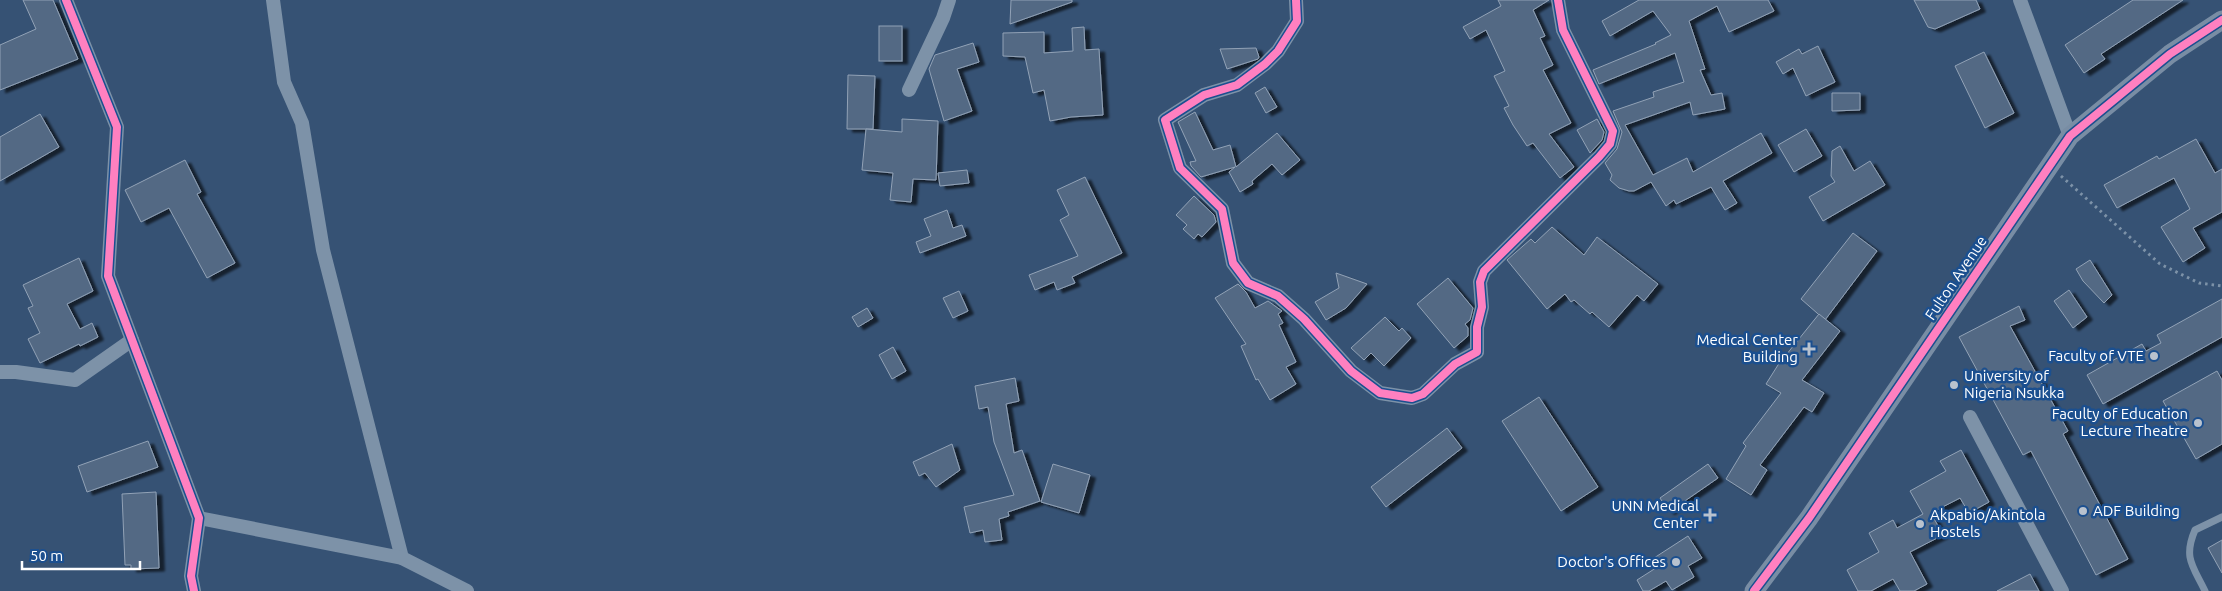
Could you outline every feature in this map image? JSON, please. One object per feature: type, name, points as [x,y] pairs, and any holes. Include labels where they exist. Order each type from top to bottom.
[{"type":"street","points":[[66,0],[117,127],[108,276],[199,518],[191,576],[194,591]]},
{"type":"street","points":[[273,0],[284,82],[302,122],[323,250],[402,558]]},
{"type":"street","points":[[909,90],[944,18],[949,0]]},
{"type":"street","points":[[1296,0],[1297,21],[1278,51],[1265,64],[1237,85],[1204,95],[1166,120],[1180,168],[1222,209],[1233,263],[1248,284],[1278,296],[1304,320],[1351,371],[1380,393],[1412,398],[1423,394],[1455,364],[1477,352],[1476,328],[1482,307],[1480,282],[1484,271],[1600,157],[1610,144],[1613,131],[1563,30],[1558,0]]},
{"type":"street","points":[[2020,0],[2070,136]]},
{"type":"street","name":"Fulton Avenue","points":[[1754,591],[1809,518],[2070,136],[2170,54],[2222,20]]},
{"type":"street","points":[[0,372],[16,372],[75,380],[132,340]]},
{"type":"street","points":[[1970,417],[2062,591]]},
{"type":"street","points":[[199,518],[402,558],[467,591]]},
{"type":"lane","points":[[2205,591],[2189,557],[2189,545],[2195,530],[2222,517]]},
{"type":"path","points":[[2050,165],[2160,264],[2199,283],[2222,286]]},
{"type":"building","points":[[23,0],[53,0],[78,59],[0,90],[0,45],[36,29]]},
{"type":"building","points":[[1011,0],[1072,0],[1072,2],[1010,24]]},
{"type":"building","points":[[1498,0],[1549,0],[1533,10],[1545,36],[1540,38],[1553,65],[1543,70],[1571,123],[1549,134],[1574,167],[1560,178],[1533,143],[1527,146],[1504,108],[1509,106],[1494,76],[1505,71],[1486,30],[1470,39],[1463,27],[1501,6]]},
{"type":"building","points":[[1639,0],[1768,0],[1774,11],[1729,32],[1717,6],[1689,21],[1705,69],[1700,70],[1711,95],[1722,93],[1725,109],[1693,115],[1690,102],[1625,125],[1653,175],[1687,158],[1693,172],[1761,133],[1772,153],[1723,181],[1737,203],[1725,210],[1711,187],[1676,204],[1674,200],[1666,206],[1651,182],[1634,191],[1629,191],[1619,188],[1610,180],[1612,175],[1605,163],[1617,149],[1622,132],[1613,111],[1654,97],[1653,92],[1684,82],[1675,53],[1599,84],[1593,70],[1656,44],[1671,35],[1653,11],[1610,36],[1602,21]]},
{"type":"building","points":[[1914,0],[1976,0],[1980,9],[1935,29],[1928,27]]},
{"type":"building","points":[[2133,0],[2183,0],[2101,54],[2105,59],[2084,73],[2065,45]]},
{"type":"building","points":[[879,26],[902,26],[902,61],[879,61]]},
{"type":"building","points":[[1084,27],[1085,50],[1099,49],[1103,115],[1071,117],[1050,121],[1044,90],[1033,93],[1025,57],[1003,56],[1003,33],[1044,32],[1044,53],[1073,51],[1072,28]]},
{"type":"building","points":[[973,43],[979,62],[957,69],[972,111],[944,121],[929,69],[935,55]]},
{"type":"building","points":[[1818,46],[1835,82],[1806,96],[1793,68],[1783,74],[1776,62],[1799,49],[1802,54]]},
{"type":"building","points":[[1256,48],[1258,59],[1227,69],[1220,49]]},
{"type":"building","points":[[1984,52],[2014,113],[1985,128],[1955,66]]},
{"type":"building","points":[[848,75],[875,76],[873,129],[847,129]]},
{"type":"building","points":[[1265,87],[1277,107],[1266,113],[1255,93]]},
{"type":"building","points":[[1832,93],[1860,93],[1860,110],[1832,111]]},
{"type":"building","points":[[1195,112],[1213,150],[1230,145],[1236,167],[1277,133],[1300,160],[1282,175],[1272,164],[1252,181],[1253,184],[1240,192],[1229,172],[1235,167],[1201,177],[1191,166],[1190,162],[1196,161],[1178,122]]},
{"type":"building","points":[[40,114],[59,147],[0,181],[0,137]]},
{"type":"building","points":[[902,119],[938,121],[936,180],[913,179],[911,202],[890,200],[893,173],[862,170],[866,129],[902,132]]},
{"type":"building","points":[[1597,119],[1604,132],[1602,140],[1590,153],[1577,130]]},
{"type":"building","points":[[1806,129],[1822,156],[1794,172],[1778,145]]},
{"type":"building","points":[[2196,139],[2215,173],[2222,169],[2222,212],[2193,228],[2205,248],[2183,262],[2161,227],[2190,209],[2174,178],[2117,208],[2104,185],[2157,156],[2159,159]]},
{"type":"building","points":[[1840,146],[1854,171],[1870,161],[1885,185],[1823,221],[1809,197],[1835,182],[1831,176],[1832,151]]},
{"type":"building","points":[[185,160],[201,192],[197,194],[235,263],[207,278],[169,208],[141,222],[125,190]]},
{"type":"building","points":[[967,170],[969,183],[940,186],[938,173]]},
{"type":"building","points":[[1085,177],[1122,253],[1072,277],[1075,283],[1057,290],[1054,282],[1035,290],[1029,275],[1078,256],[1060,220],[1069,215],[1057,190]]},
{"type":"building","points":[[1194,196],[1214,215],[1216,222],[1202,237],[1198,234],[1194,239],[1183,229],[1187,225],[1176,215]]},
{"type":"building","points":[[947,210],[953,228],[962,225],[966,236],[920,253],[916,242],[931,236],[924,219]]},
{"type":"building","points":[[1552,227],[1584,255],[1597,237],[1658,284],[1644,301],[1637,295],[1609,327],[1574,300],[1571,302],[1565,294],[1547,309],[1507,260],[1531,239],[1535,243]]},
{"type":"building","points":[[1853,233],[1877,251],[1825,320],[1801,299]]},
{"type":"building","points":[[79,258],[93,291],[67,304],[80,329],[92,323],[98,337],[40,363],[28,339],[40,333],[28,308],[33,306],[23,285]]},
{"type":"building","points":[[2090,260],[2112,295],[2104,303],[2083,281],[2076,269]]},
{"type":"building","points":[[1336,273],[1367,284],[1346,308],[1326,320],[1315,302],[1339,288]]},
{"type":"building","points":[[1448,278],[1473,308],[1470,320],[1465,324],[1468,328],[1468,336],[1454,348],[1417,304]]},
{"type":"building","points":[[1238,284],[1246,292],[1255,308],[1268,301],[1282,311],[1278,314],[1283,323],[1279,325],[1296,362],[1286,367],[1296,384],[1270,400],[1258,379],[1256,380],[1241,346],[1246,344],[1215,298]]},
{"type":"building","points":[[2069,290],[2087,317],[2073,328],[2054,301]]},
{"type":"building","points":[[959,291],[968,311],[953,318],[943,298]]},
{"type":"building","name":"Faculty of VTE","points":[[2222,299],[2222,337],[2103,404],[2087,375],[2142,344],[2146,351],[2161,343],[2157,335]]},
{"type":"building","points":[[2019,306],[2025,320],[2010,326],[2068,431],[2063,434],[2128,559],[2096,575],[2031,451],[2023,455],[1959,337]]},
{"type":"building","points":[[867,308],[873,318],[858,327],[852,317]]},
{"type":"building","points":[[1819,314],[1840,331],[1802,380],[1824,393],[1812,412],[1804,407],[1760,465],[1767,470],[1751,495],[1726,479],[1746,446],[1743,443],[1781,393],[1766,384],[1778,365]]},
{"type":"building","points":[[1385,317],[1399,331],[1402,328],[1411,338],[1384,366],[1371,353],[1364,360],[1351,348]]},
{"type":"building","points":[[893,347],[906,371],[892,379],[879,355]]},
{"type":"building","name":"Faculty of Education Lecture Theatre","points":[[2217,371],[2222,380],[2222,444],[2196,459],[2163,401]]},
{"type":"building","points":[[1015,378],[1019,401],[1006,404],[1014,453],[1022,450],[1040,501],[1008,512],[1009,516],[999,519],[1002,540],[985,542],[983,530],[970,533],[964,507],[1014,495],[994,442],[988,407],[979,409],[975,386]]},
{"type":"building","points":[[1539,397],[1598,487],[1561,511],[1502,421]]},
{"type":"building","points":[[1447,428],[1462,448],[1386,507],[1371,487]]},
{"type":"building","points":[[148,441],[158,467],[87,492],[78,466]]},
{"type":"building","points":[[952,444],[960,470],[936,487],[925,473],[919,476],[913,462]]},
{"type":"building","name":"Akpabio/Akintola Hostels","points":[[1961,450],[1989,502],[1969,513],[1960,498],[1931,513],[1943,535],[1910,552],[1927,584],[1914,591],[1900,591],[1893,579],[1871,591],[1858,591],[1847,570],[1879,552],[1869,533],[1893,520],[1897,528],[1923,514],[1910,491],[1946,471],[1940,461]]},
{"type":"building","points":[[1053,464],[1090,475],[1079,513],[1041,502]]},
{"type":"building","points":[[1708,464],[1718,478],[1669,512],[1660,498]]},
{"type":"building","points":[[156,492],[159,568],[131,569],[131,565],[125,565],[122,494]]},
{"type":"building","name":"Doctor's Offices","points":[[1688,536],[1702,558],[1688,566],[1694,577],[1672,590],[1666,581],[1649,591],[1643,591],[1637,580],[1659,566],[1654,558]]},
{"type":"building","points":[[2222,540],[2222,573],[2208,548]]},
{"type":"building","points":[[2030,574],[2039,591],[1997,591]]},
{"type":"cycle path","points":[[66,0],[117,127],[108,276],[199,518],[191,576],[194,591]]},
{"type":"cycle path","points":[[1296,0],[1297,21],[1278,51],[1265,64],[1237,85],[1204,95],[1165,120],[1180,168],[1222,209],[1233,263],[1248,283],[1278,296],[1304,319],[1351,371],[1380,393],[1412,398],[1423,394],[1455,364],[1477,352],[1477,327],[1482,307],[1480,282],[1484,271],[1610,144],[1613,131],[1563,30],[1558,0]]},
{"type":"cycle path","points":[[1754,591],[1809,518],[2070,136],[2170,54],[2222,20]]},
{"type":"place","name":"Medical Center Building","points":[[1809,349]]},
{"type":"place","name":"Faculty of VTE","points":[[2154,356]]},
{"type":"place","name":"University of Nigeria Nsukka","points":[[1954,385]]},
{"type":"place","name":"Faculty of Education Lecture Theatre","points":[[2198,423]]},
{"type":"place","name":"ADF Building","points":[[2083,511]]},
{"type":"place","name":"UNN Medical Center","points":[[1710,515]]},
{"type":"place","name":"Akpabio/Akintola Hostels","points":[[1920,524]]},
{"type":"place","name":"Doctor's Offices","points":[[1676,562]]}]
